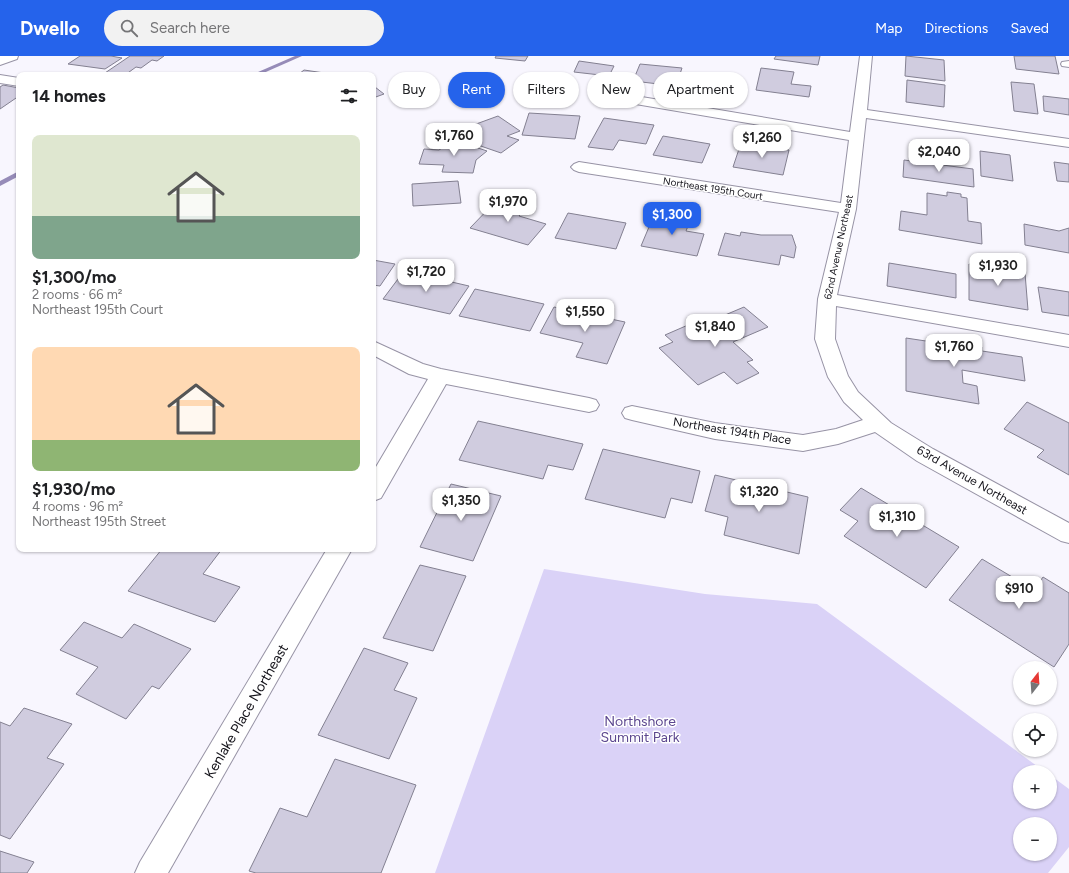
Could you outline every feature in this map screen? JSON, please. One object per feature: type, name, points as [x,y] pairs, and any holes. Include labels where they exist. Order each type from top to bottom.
[{"type":"street","points":[[0,61],[12,56]]},
{"type":"street","name":"62nd Avenue Northeast","points":[[866,56],[848,209],[827,299],[825,339],[830,358],[838,377],[851,397],[877,423]]},
{"type":"street","points":[[0,79],[16,82]]},
{"type":"street","points":[[645,102],[856,137]]},
{"type":"street","points":[[859,114],[1069,143]]},
{"type":"street","name":"Northeast 195th Court","points":[[579,167],[848,209]]},
{"type":"street","points":[[827,299],[1069,341]]},
{"type":"street","points":[[376,349],[416,370],[589,405]]},
{"type":"street","points":[[376,487],[440,376]]},
{"type":"street","name":"Northeast 194th Place","points":[[632,413],[715,431],[803,442],[838,436],[877,423]]},
{"type":"street","name":"63rd Avenue Northeast","points":[[877,423],[925,455],[1069,534]]},
{"type":"street","name":"Kenlake Place Northeast","points":[[151,873],[338,552]]},
{"type":"green space","name":"Northshore Summit Park","points":[[544,569],[705,594],[817,604],[1013,748],[1013,757],[1025,757],[1036,765],[1013,765],[1013,809],[1057,809],[1057,780],[1069,789],[1069,847],[1048,873],[435,873]]},
{"type":"building","points":[[80,56],[111,56],[122,58],[105,69],[68,64]]},
{"type":"building","points":[[130,56],[164,56],[157,61],[152,60],[141,68],[136,67],[129,72],[106,72]]},
{"type":"building","points":[[496,56],[528,56],[525,61],[495,58]]},
{"type":"building","points":[[776,56],[820,56],[818,65],[774,59]]},
{"type":"building","points":[[906,56],[944,60],[945,81],[905,76]]},
{"type":"building","points":[[1014,56],[1055,56],[1059,74],[1016,69]]},
{"type":"building","points":[[579,61],[614,66],[611,72],[587,72],[587,73],[574,72]]},
{"type":"building","points":[[640,64],[682,68],[681,72],[653,72],[653,83],[645,82],[645,72],[637,72]]},
{"type":"building","points":[[761,68],[794,72],[791,84],[811,86],[809,97],[756,90]]},
{"type":"building","points":[[304,70],[318,72],[302,72]]},
{"type":"building","points":[[907,80],[945,85],[944,107],[906,102]]},
{"type":"building","points":[[1011,82],[1034,84],[1038,114],[1014,111]]},
{"type":"building","points":[[3,85],[16,87],[16,98],[0,109],[0,87]]},
{"type":"building","points":[[376,88],[384,94],[376,97]]},
{"type":"building","points":[[1043,96],[1069,99],[1069,115],[1044,111]]},
{"type":"building","points":[[529,113],[580,116],[575,139],[522,135]]},
{"type":"building","points":[[498,116],[520,131],[507,136],[519,140],[501,153],[472,143],[461,135],[473,131],[468,127]]},
{"type":"building","points":[[604,118],[654,125],[646,144],[619,140],[613,150],[588,147]]},
{"type":"building","points":[[663,136],[710,144],[702,163],[653,155]]},
{"type":"building","points":[[454,140],[487,151],[476,160],[473,173],[442,172],[444,165],[419,164],[424,149],[439,150]]},
{"type":"building","points":[[741,143],[789,150],[783,175],[733,167]]},
{"type":"building","points":[[980,151],[1010,155],[1013,181],[981,176]]},
{"type":"building","points":[[904,160],[973,169],[974,187],[903,177]]},
{"type":"building","points":[[1054,162],[1069,164],[1069,182],[1057,181]]},
{"type":"building","points":[[458,181],[461,203],[413,206],[412,184]]},
{"type":"building","points":[[947,192],[961,194],[961,197],[967,198],[968,221],[981,223],[982,244],[899,230],[901,211],[927,215],[927,193],[947,196]]},
{"type":"building","points":[[497,200],[526,208],[519,216],[546,224],[528,245],[470,228]]},
{"type":"building","points":[[568,213],[626,223],[616,249],[555,238]]},
{"type":"building","points":[[654,215],[690,221],[686,231],[704,234],[697,256],[641,246]]},
{"type":"building","points":[[1024,224],[1059,231],[1069,228],[1069,253],[1025,245]]},
{"type":"building","points":[[741,232],[761,235],[792,235],[796,247],[794,258],[781,255],[779,265],[718,255],[725,233],[740,236]]},
{"type":"building","points":[[376,261],[395,264],[380,286],[376,285]]},
{"type":"building","points":[[889,263],[956,274],[956,298],[887,286]]},
{"type":"building","points":[[969,264],[1025,273],[1028,310],[969,300]]},
{"type":"building","points":[[404,271],[469,286],[450,314],[383,299]]},
{"type":"building","points":[[1038,287],[1069,292],[1069,316],[1042,312]]},
{"type":"building","points":[[475,289],[544,304],[530,331],[459,316]]},
{"type":"building","points":[[554,307],[625,322],[607,364],[576,357],[583,343],[540,333]]},
{"type":"building","points":[[744,307],[768,327],[733,342],[753,360],[747,362],[759,373],[737,384],[724,372],[698,385],[659,348],[673,342],[665,335],[688,325],[692,329]]},
{"type":"building","points":[[906,338],[939,343],[939,340],[982,347],[982,351],[1022,357],[1025,381],[962,370],[963,383],[977,386],[979,404],[906,391]]},
{"type":"building","points":[[1027,402],[1069,423],[1069,475],[1037,457],[1044,450],[1004,429]]},
{"type":"building","points":[[478,421],[583,444],[573,470],[548,465],[543,479],[459,460]]},
{"type":"building","points":[[603,449],[700,471],[692,503],[671,498],[665,518],[585,499]]},
{"type":"building","points":[[715,475],[808,497],[799,554],[724,535],[728,517],[705,511]]},
{"type":"building","points":[[451,484],[501,496],[473,561],[420,547]]},
{"type":"building","points":[[861,488],[959,547],[926,588],[844,536],[858,521],[840,510]]},
{"type":"building","points":[[160,552],[220,552],[203,574],[240,587],[215,622],[128,591]]},
{"type":"building","points":[[982,559],[1034,590],[1043,577],[1069,593],[1069,644],[1057,662],[1057,661],[1045,661],[949,600]]},
{"type":"building","points":[[420,565],[466,576],[433,651],[383,638]]},
{"type":"building","points":[[84,622],[122,638],[134,624],[191,649],[159,689],[152,686],[126,719],[76,694],[98,667],[60,650]]},
{"type":"building","points":[[364,648],[408,663],[394,690],[417,698],[389,759],[318,735]]},
{"type":"building","points":[[24,708],[72,724],[47,758],[64,764],[10,839],[0,835],[0,722],[10,726]]},
{"type":"building","points":[[335,759],[416,785],[381,873],[256,873],[249,871],[280,808],[307,817]]},
{"type":"building","points":[[0,851],[34,862],[27,873],[0,873]]},
{"type":"waterway","points":[[261,72],[299,56]]},
{"type":"waterway","points":[[0,184],[16,175]]}]
